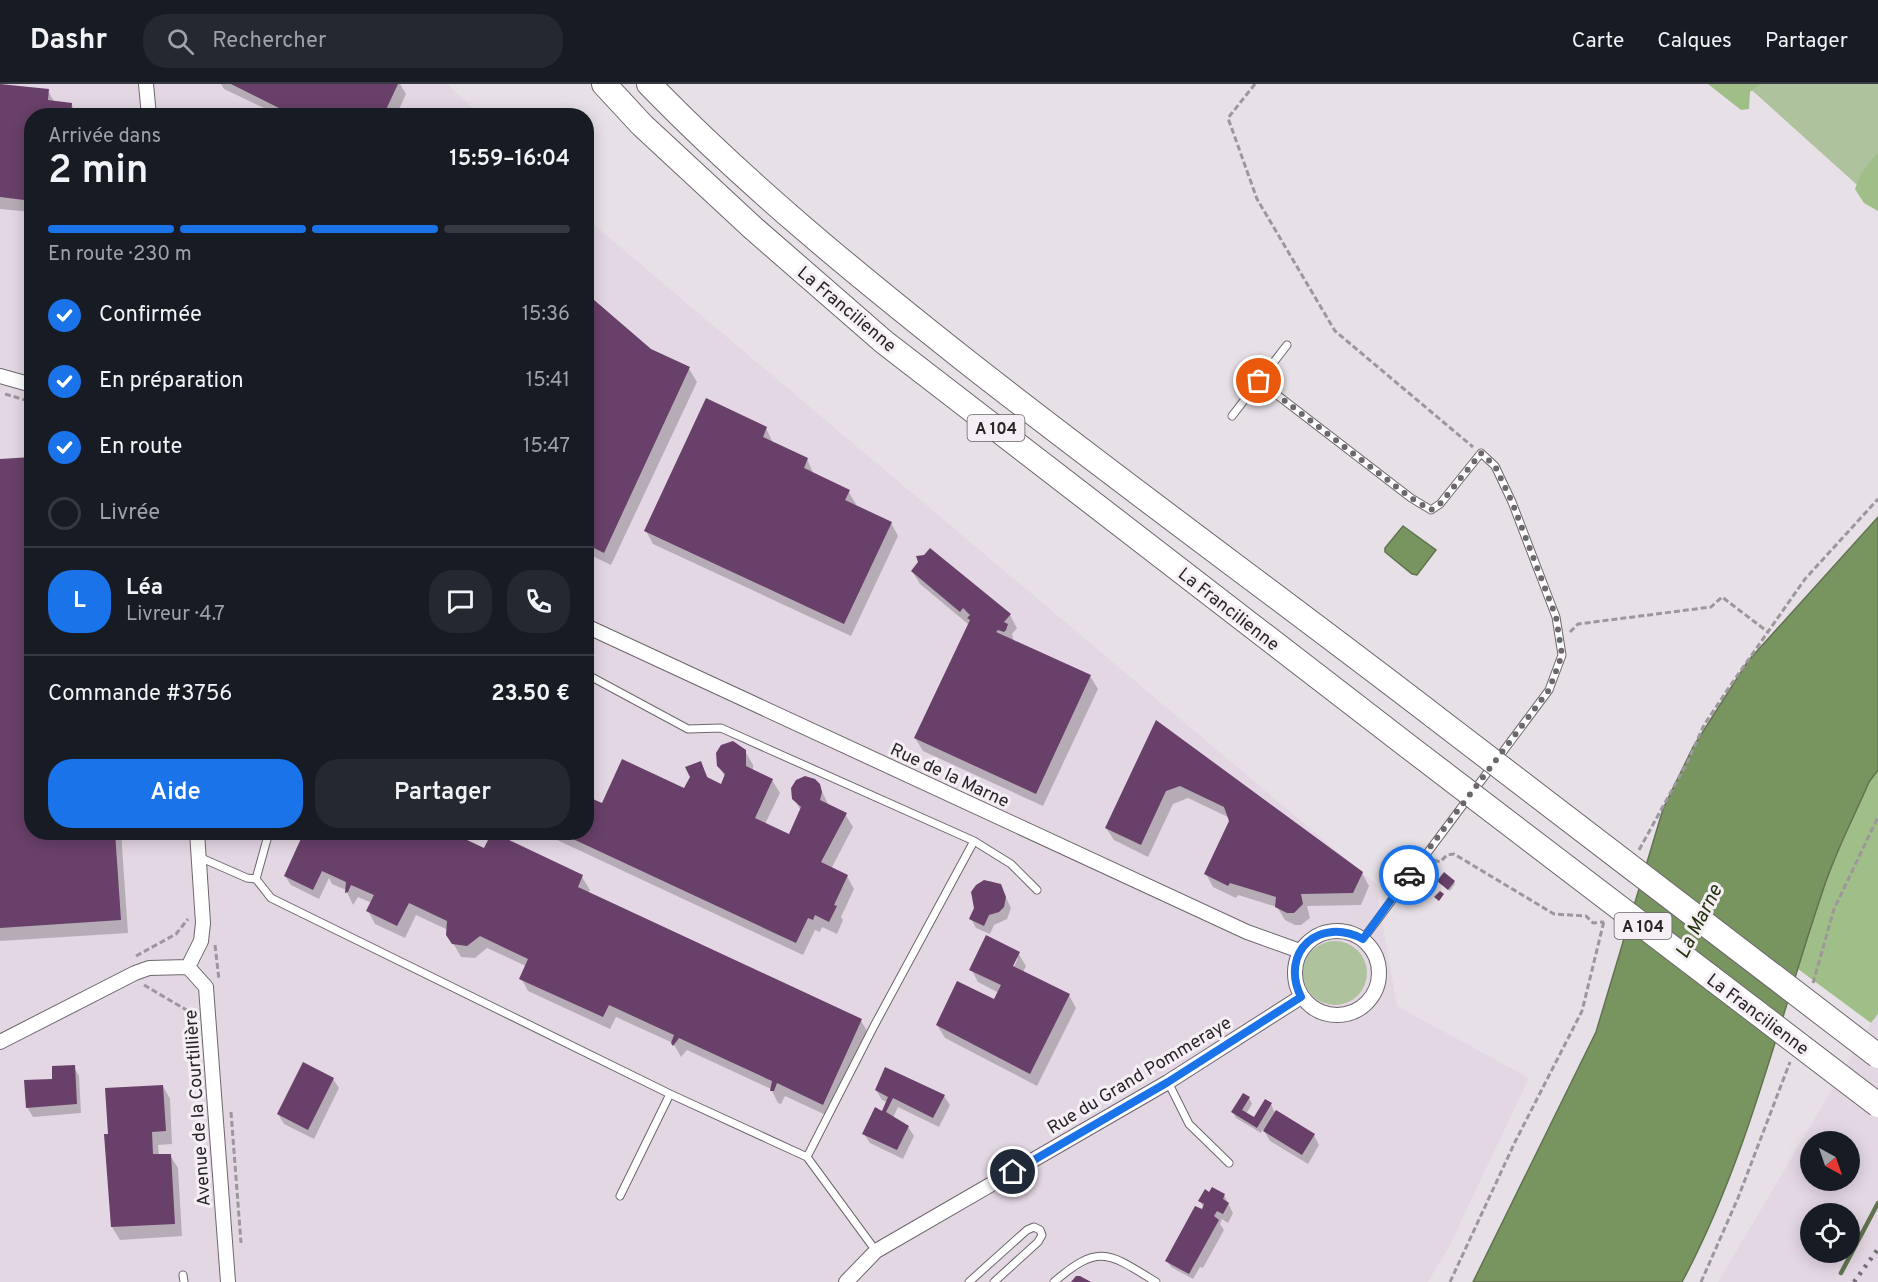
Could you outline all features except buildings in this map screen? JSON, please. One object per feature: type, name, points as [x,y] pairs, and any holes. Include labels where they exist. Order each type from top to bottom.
[{"type":"highway","name":"La Francilienne","points":[[604,84],[642,125],[753,228],[884,342],[1878,1105]]},
{"type":"highway","name":"La Francilienne","points":[[650,84],[750,183],[908,315],[1055,430],[1878,1056]]},
{"type":"street","points":[[146,84],[148,108]]},
{"type":"street","points":[[0,376],[24,384]]},
{"type":"street","name":"Rue de la Marne","points":[[594,630],[1247,932],[1300,951]]},
{"type":"street","points":[[0,1042],[135,973],[149,968],[188,967],[201,941],[198,840]]},
{"type":"street","points":[[1344,931],[1363,939],[1373,950],[1378,964],[1379,979],[1375,993],[1366,1004],[1353,1012],[1339,1016],[1318,1011],[1301,997],[1294,974],[1300,951],[1310,940],[1322,933],[1344,931]]},
{"type":"street","name":"Avenue de la Courtillière","points":[[188,967],[206,987],[228,1282]]},
{"type":"street","name":"Rue du Grand Pommeraye","points":[[846,1282],[876,1251],[1168,1082],[1301,997]]},
{"type":"lane","points":[[1232,416],[1287,345]]},
{"type":"lane","points":[[1259,381],[1411,498],[1431,510],[1440,504],[1481,453],[1495,466],[1512,502],[1556,617],[1562,655],[1549,690],[1363,939]]},
{"type":"lane","points":[[594,679],[688,729],[721,728],[974,841],[1011,864],[1037,890]]},
{"type":"lane","points":[[256,879],[266,840]]},
{"type":"lane","points":[[807,1158],[874,1026],[974,841]]},
{"type":"lane","points":[[199,856],[247,878],[256,879],[271,898],[306,918],[807,1158],[876,1251]]},
{"type":"lane","points":[[1168,1082],[1189,1124],[1229,1163]]},
{"type":"lane","points":[[620,1196],[670,1094]]},
{"type":"lane","points":[[969,1282],[1027,1230],[1034,1227],[1040,1230],[1042,1235],[1038,1242],[994,1282]]},
{"type":"lane","points":[[1054,1282],[1077,1262],[1090,1256],[1106,1257],[1124,1263],[1156,1282]]},
{"type":"path","points":[[1255,84],[1228,118],[1257,199],[1335,332],[1481,453]]},
{"type":"path","points":[[0,393],[24,400]]},
{"type":"path","points":[[1641,846],[1688,761],[1704,725],[1805,579],[1878,499]]},
{"type":"path","points":[[1560,642],[1578,624],[1711,608],[1722,597],[1768,632]]},
{"type":"path","points":[[1421,859],[1430,857],[1440,862],[1447,855],[1454,854],[1554,914],[1586,916],[1593,923],[1604,922],[1582,1011],[1515,1142],[1450,1282]]},
{"type":"shaded area","points":[[0,84],[447,84],[473,108],[24,108],[24,840],[594,840],[594,225],[1376,884],[1397,1006],[1529,1078],[1449,1247],[1428,1282],[0,1282]]},
{"type":"shaded area","points":[[1708,84],[1760,84],[1750,92],[1749,109],[1741,110]]},
{"type":"shaded area","points":[[1745,84],[1878,84],[1878,176],[1866,193]]},
{"type":"shaded area","points":[[1878,152],[1878,211],[1864,203],[1855,189],[1861,174]]},
{"type":"shaded area","points":[[1878,770],[1878,1014],[1871,1023],[1798,969],[1824,884],[1869,782]]},
{"type":"shaded area","points":[[1335,941],[1353,947],[1361,955],[1367,973],[1361,991],[1353,999],[1335,1005],[1317,999],[1309,991],[1303,973],[1309,955],[1317,947]]},
{"type":"shaded area","points":[[1878,1014],[1878,1282],[1718,1282],[1800,1143],[1800,1191],[1860,1191],[1860,1131],[1807,1131]]},
{"type":"water","name":"La Marne","points":[[1878,517],[1878,770],[1869,782],[1829,874],[1744,1138],[1726,1187],[1682,1282],[1473,1282],[1596,1032],[1663,809],[1693,747],[1748,661]]},
{"type":"water","points":[[1403,526],[1436,550],[1417,575],[1412,574],[1385,552],[1385,548]]},
{"type":"waterway","points":[[1841,1273],[1878,1203]]},
{"type":"railway","points":[[1854,1282],[1878,1249]]},
{"type":"way so far","points":[[1259,381],[1411,498],[1431,510],[1440,504],[1481,453],[1495,466],[1512,502],[1556,617],[1562,655],[1549,690],[1409,875]]},
{"type":"route","points":[[1013,1172],[1168,1082],[1301,997],[1294,974],[1300,951],[1310,940],[1322,933],[1336,930],[1351,933],[1363,939],[1409,875]]}]
